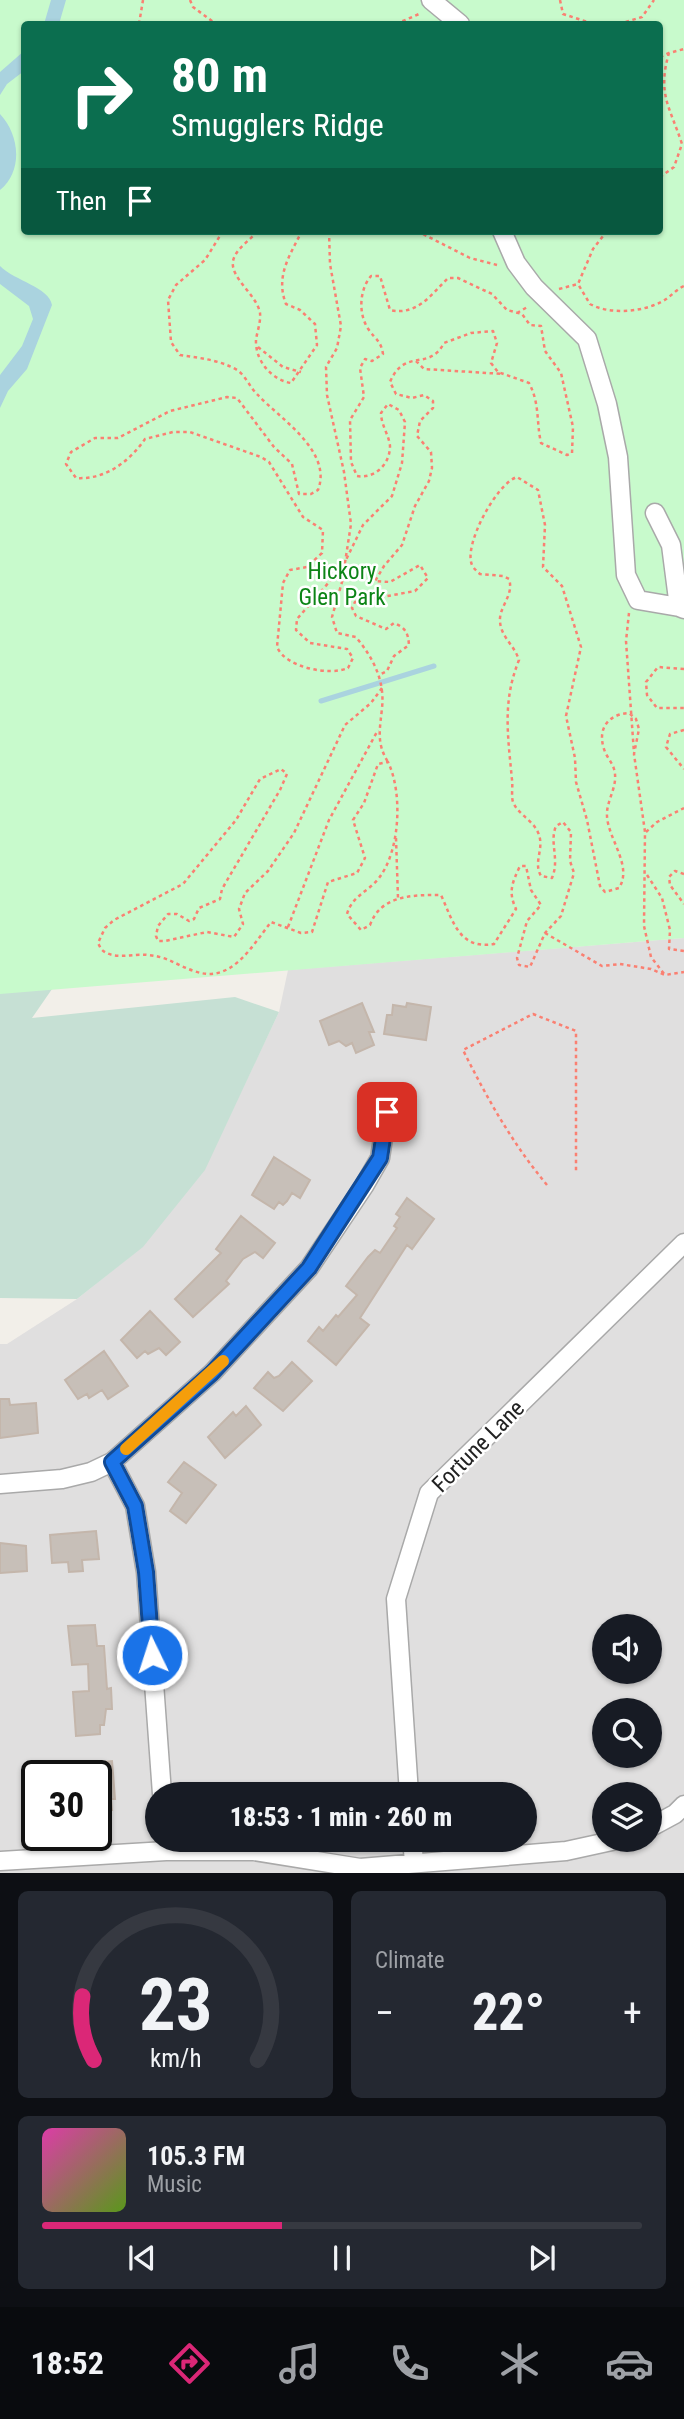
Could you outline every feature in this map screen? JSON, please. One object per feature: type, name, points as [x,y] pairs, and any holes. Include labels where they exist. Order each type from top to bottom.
[{"type":"street","points":[[430,0],[456,21]]},
{"type":"street","points":[[504,235],[516,262],[534,287],[587,339],[607,404],[618,457],[621,541],[626,575],[638,600],[681,608],[671,545],[654,513]]},
{"type":"street","points":[[0,1484],[62,1479],[91,1472],[112,1462],[212,1373],[309,1268],[380,1158],[387,1112]]},
{"type":"street","name":"Fortune Lane","points":[[408,1782],[396,1599],[429,1493],[684,1243]]},
{"type":"street","points":[[112,1462],[135,1506],[146,1572],[161,1782]]},
{"type":"street","points":[[662,1821],[684,1805]]},
{"type":"street","points":[[260,1852],[360,1868],[566,1851],[592,1845]]},
{"type":"street","points":[[0,1861],[145,1847]]},
{"type":"street","points":[[413,1852],[414,1862]]},
{"type":"path","points":[[140,21],[143,0]]},
{"type":"path","points":[[190,0],[193,7],[212,21]]},
{"type":"path","points":[[560,0],[563,14],[585,21]]},
{"type":"path","points":[[629,21],[642,17],[654,0]]},
{"type":"path","points":[[663,56],[684,50]]},
{"type":"path","points":[[665,99],[669,53]]},
{"type":"path","points":[[663,96],[682,144],[679,160],[663,174]]},
{"type":"path","points":[[221,235],[205,260],[176,285],[168,300],[171,342],[180,355],[219,362],[240,372],[256,394],[308,441],[320,475],[318,490],[311,494],[299,494],[292,464],[274,447],[237,398],[227,397],[170,411],[118,438],[95,438],[71,452],[66,464],[76,478],[90,479],[132,457],[145,439],[173,432],[190,432],[269,462],[303,517],[323,530],[322,553],[307,567],[290,570],[281,594],[281,629],[277,647],[280,654],[306,666],[339,673],[348,668],[353,658],[347,649],[321,648],[310,643],[296,629],[297,619],[344,566],[363,525],[392,496],[405,440],[405,422],[399,410],[388,404],[381,413],[381,421],[390,445],[388,458],[372,477],[357,476],[351,462],[350,420],[364,397],[360,368],[365,359],[372,361],[383,354],[381,342],[369,330],[362,314],[362,289],[371,276],[380,276],[390,310],[397,312],[418,308],[448,278],[458,278],[492,294],[507,310],[522,314],[530,325],[541,326],[545,352],[561,373],[568,400],[573,427],[572,453],[562,454],[541,443],[537,425],[537,400],[529,383],[505,374],[424,369],[416,361]]},
{"type":"path","points":[[253,235],[238,251],[233,261],[234,271],[252,294],[260,314],[256,345],[264,367],[276,379],[291,383],[302,372],[317,345],[315,324],[300,310],[292,309],[286,304],[282,293],[283,270],[300,235]]},
{"type":"path","points":[[329,235],[330,264],[341,326],[337,348],[326,367],[327,395],[344,472],[351,524],[332,617],[337,633],[356,636],[371,655],[379,675],[382,688],[380,749],[394,775],[398,900]]},
{"type":"path","points":[[426,235],[489,264],[516,262]]},
{"type":"path","points":[[604,235],[593,249],[578,284],[590,304],[620,311],[637,309],[662,302],[684,286]]},
{"type":"path","points":[[379,675],[387,671],[394,656],[409,645],[408,636],[405,629],[394,623],[386,629],[356,617],[352,608],[355,602],[415,591],[428,578],[420,565],[390,582],[375,581],[402,545],[432,468],[431,452],[417,436],[420,421],[433,408],[431,397],[424,395],[412,398],[396,394],[390,382],[395,370],[404,362],[439,353],[444,344],[471,333],[494,331],[498,344],[491,363],[505,374]]},
{"type":"path","points":[[256,345],[283,367],[302,372]]},
{"type":"path","points":[[396,835],[390,862],[377,880],[351,903],[347,914],[361,930],[370,926],[375,912],[383,905],[407,896],[441,895],[459,935],[468,943],[494,944],[516,909],[511,897],[511,885],[520,866],[526,866],[531,890],[541,905],[527,921],[517,958],[519,965],[530,967],[545,933],[561,916],[574,873],[570,861],[571,832],[564,822],[556,826],[552,839],[557,853],[552,878],[541,876],[537,860],[541,839],[535,824],[513,801],[506,727],[510,711],[508,688],[519,660],[502,634],[499,617],[511,586],[509,579],[480,574],[472,565],[471,552],[488,508],[508,480],[517,477],[538,490],[545,525],[543,567],[562,586],[579,637],[581,647],[566,716],[575,758],[576,782],[587,820],[600,886],[605,892],[619,888],[624,872],[607,817],[615,789],[615,769],[604,750],[602,736],[610,717],[629,713]]},
{"type":"path","points":[[635,593],[626,641],[629,713],[645,832],[644,926],[651,957],[665,975]]},
{"type":"path","points":[[684,669],[658,667],[646,682],[647,695],[657,708],[684,708]]},
{"type":"path","points":[[382,688],[371,703],[345,725],[301,813],[294,833],[268,871],[245,893],[239,909],[243,924],[240,933],[234,937],[207,932],[165,941],[158,941],[156,936],[159,926],[168,914],[177,914],[189,921],[194,919],[199,908],[220,899],[222,889],[280,790],[287,774],[281,769],[260,779],[236,820],[183,884],[114,920],[105,928],[98,943],[106,954],[164,957],[193,971],[207,974],[228,969],[243,960],[271,922],[302,933],[312,932],[328,882],[357,873],[365,858],[354,820],[364,803],[377,764],[388,762]]},
{"type":"path","points":[[629,713],[636,719],[639,729],[634,754]]},
{"type":"path","points":[[288,927],[329,820],[379,728]]},
{"type":"path","points":[[683,768],[666,747],[670,734],[684,730]]},
{"type":"path","points":[[645,832],[657,822],[684,808]]},
{"type":"path","points":[[684,874],[675,871],[669,877],[670,885],[684,904]]},
{"type":"path","points":[[646,873],[662,898],[670,930],[669,948],[684,951]]},
{"type":"path","points":[[545,933],[569,944],[601,966],[620,964],[651,969],[665,975],[684,972]]},
{"type":"path","points":[[547,1185],[523,1156],[492,1109],[463,1050],[533,1014],[576,1031],[576,1172]]},
{"type":"shaded area","points":[[684,938],[684,1873],[0,1873],[0,1344],[7,1344],[77,1299],[142,1247],[204,1170],[279,1012],[288,970]]},
{"type":"green space","points":[[0,0],[21,21],[21,235],[24,235],[106,911],[32,1018],[235,997],[279,1012],[205,1170],[143,1247],[77,1299],[0,1298]]},
{"type":"green space","name":"Hickory Glen Park","points":[[0,0],[684,0],[684,938],[0,994]]},
{"type":"water","points":[[51,0],[66,0],[60,21],[45,21]]},
{"type":"water","points":[[21,54],[21,73],[7,84],[0,95],[0,72]]},
{"type":"water","points":[[0,114],[15,142],[16,162],[8,182],[0,190]]},
{"type":"water","points":[[0,266],[45,293],[52,305],[27,369],[8,391],[0,408],[0,375],[22,346],[33,319],[29,306],[0,284]]},
{"type":"building","points":[[362,1003],[374,1032],[369,1032],[374,1045],[356,1053],[352,1043],[346,1046],[339,1041],[329,1045],[320,1021]]},
{"type":"building","points":[[407,1003],[431,1007],[426,1040],[384,1034],[387,1015],[392,1015],[393,1005],[406,1007]]},
{"type":"building","points":[[274,1157],[310,1180],[300,1198],[292,1193],[283,1205],[279,1202],[274,1209],[252,1195]]},
{"type":"building","points":[[407,1198],[434,1219],[412,1249],[407,1245],[360,1318],[369,1325],[336,1365],[308,1341],[319,1327],[323,1331],[336,1315],[338,1317],[357,1295],[346,1286],[375,1250],[380,1253],[397,1228],[394,1226],[400,1217],[396,1214]]},
{"type":"building","points":[[241,1216],[275,1243],[263,1258],[255,1252],[243,1259],[226,1281],[229,1284],[193,1317],[175,1299],[221,1253],[216,1249]]},
{"type":"building","points":[[150,1311],[180,1342],[166,1355],[159,1348],[148,1354],[145,1351],[137,1358],[121,1340]]},
{"type":"building","points":[[104,1351],[128,1386],[108,1399],[102,1390],[89,1398],[87,1394],[78,1399],[65,1380]]},
{"type":"building","points":[[292,1362],[312,1381],[283,1411],[254,1388],[268,1372],[274,1378],[279,1376]]},
{"type":"building","points":[[0,1399],[9,1399],[10,1405],[36,1403],[38,1433],[0,1438]]},
{"type":"building","points":[[246,1406],[261,1425],[225,1458],[208,1437],[233,1412],[236,1416]]},
{"type":"building","points":[[184,1462],[216,1485],[186,1523],[170,1511],[182,1493],[168,1482]]},
{"type":"building","points":[[96,1531],[99,1559],[82,1560],[83,1571],[69,1572],[68,1562],[52,1563],[50,1535]]},
{"type":"building","points":[[0,1543],[26,1546],[27,1571],[0,1573]]},
{"type":"building","points":[[95,1625],[97,1646],[104,1646],[107,1689],[111,1688],[112,1709],[106,1709],[104,1725],[100,1725],[100,1734],[76,1736],[73,1692],[89,1691],[88,1664],[72,1665],[68,1626]]},
{"type":"building","points":[[112,1761],[115,1799],[112,1799]]},
{"type":"waterway","points":[[321,701],[434,666]]},
{"type":"slow traffic","points":[[126,1449],[223,1361]]},
{"type":"route","points":[[152,1655],[146,1572],[135,1506],[112,1462],[212,1373],[309,1268],[380,1158],[387,1112]]}]
